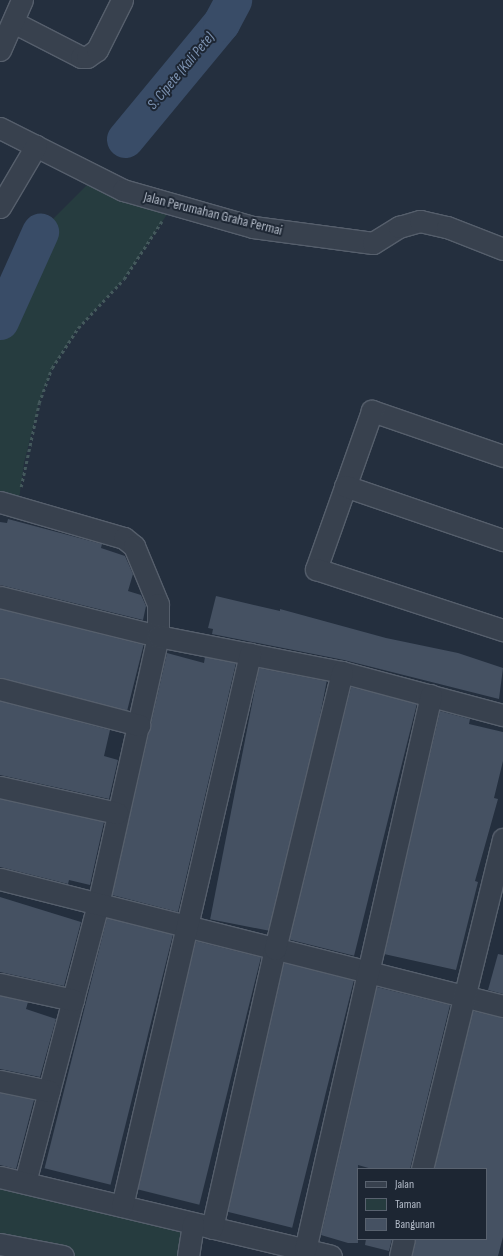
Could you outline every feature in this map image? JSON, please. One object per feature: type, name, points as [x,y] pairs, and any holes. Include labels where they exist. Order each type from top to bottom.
[{"type":"street","points":[[0,50],[22,0]]},
{"type":"street","points":[[13,22],[81,57],[87,57],[97,50],[122,0]]},
{"type":"street","name":"Jalan Perumahan Graha Permai","points":[[0,128],[123,190],[172,207],[253,227],[373,243],[412,222],[427,222],[503,249]]},
{"type":"street","points":[[0,208],[42,150]]},
{"type":"street","points":[[503,456],[372,411],[316,569],[503,630]]},
{"type":"street","points":[[345,486],[503,540]]},
{"type":"street","points":[[9,505],[110,532],[129,541],[157,599],[158,636],[98,904],[25,1183]]},
{"type":"street","points":[[0,597],[158,636],[342,672],[503,715]]},
{"type":"street","points":[[122,1206],[250,654]]},
{"type":"street","points":[[188,1256],[203,1225],[275,949],[342,672]]},
{"type":"street","points":[[0,689],[139,725]]},
{"type":"street","points":[[305,1250],[366,972],[431,695]]},
{"type":"street","points":[[0,787],[117,814]]},
{"type":"street","points":[[422,1168],[503,839]]},
{"type":"street","points":[[0,879],[503,1006]]},
{"type":"street","points":[[0,984],[73,1000]]},
{"type":"street","points":[[0,1081],[49,1091]]},
{"type":"street","points":[[0,1177],[331,1256]]},
{"type":"street","points":[[400,1256],[404,1240]]},
{"type":"street","points":[[0,1244],[63,1256]]},
{"type":"path","points":[[9,505],[24,463],[39,403],[52,368],[78,328],[124,279],[172,207]]},
{"type":"green space","points":[[95,177],[172,207],[124,279],[78,328],[52,368],[39,403],[24,463],[18,507],[0,502],[0,321],[40,232]]},
{"type":"green space","points":[[0,1177],[193,1223],[188,1256],[0,1256]]},
{"type":"building","points":[[8,519],[102,544],[101,548],[125,556],[133,574],[128,591],[141,595],[146,606],[143,620],[0,585],[0,522],[7,523]]},
{"type":"building","points":[[216,596],[280,611],[280,609],[386,638],[458,653],[503,668],[499,699],[344,660],[212,634],[213,629],[208,628]]},
{"type":"building","points":[[0,609],[144,645],[127,711],[0,679]]},
{"type":"building","points":[[167,653],[204,663],[205,657],[236,663],[178,912],[112,895]]},
{"type":"building","points":[[259,668],[327,681],[278,932],[210,919]]},
{"type":"building","points":[[351,687],[417,703],[354,956],[288,939]]},
{"type":"building","points":[[0,701],[110,730],[104,756],[118,760],[109,799],[0,775]]},
{"type":"building","points":[[440,711],[470,719],[469,724],[503,732],[503,761],[494,798],[498,799],[475,881],[478,882],[456,970],[384,954]]},
{"type":"building","points":[[0,799],[104,822],[90,885],[69,880],[68,884],[0,867]]},
{"type":"building","points":[[0,897],[81,922],[64,986],[0,972]]},
{"type":"building","points":[[107,918],[173,934],[111,1185],[45,1168]]},
{"type":"building","points":[[196,941],[261,957],[199,1205],[134,1188]]},
{"type":"building","points":[[498,954],[503,955],[503,994],[488,990]]},
{"type":"building","points":[[284,963],[354,980],[292,1228],[222,1210]]},
{"type":"building","points":[[377,987],[450,1005],[410,1168],[368,1168],[358,1165],[358,1243],[348,1243],[321,1235]]},
{"type":"building","points":[[0,996],[28,1002],[26,1009],[56,1019],[40,1077],[0,1069]]},
{"type":"building","points":[[473,1011],[503,1018],[503,1237],[498,1256],[412,1256],[416,1240],[487,1240],[487,1168],[434,1168]]},
{"type":"building","points":[[0,1093],[34,1100],[16,1169],[0,1165]]},
{"type":"building","points":[[366,1240],[392,1240],[389,1251],[365,1245]]},
{"type":"waterway","name":"S. Cipete (Kali Pete)","points":[[125,139],[221,23],[233,0]]},
{"type":"waterway","name":"S. Cipete (Kali Pete)","points":[[0,321],[40,232]]}]
